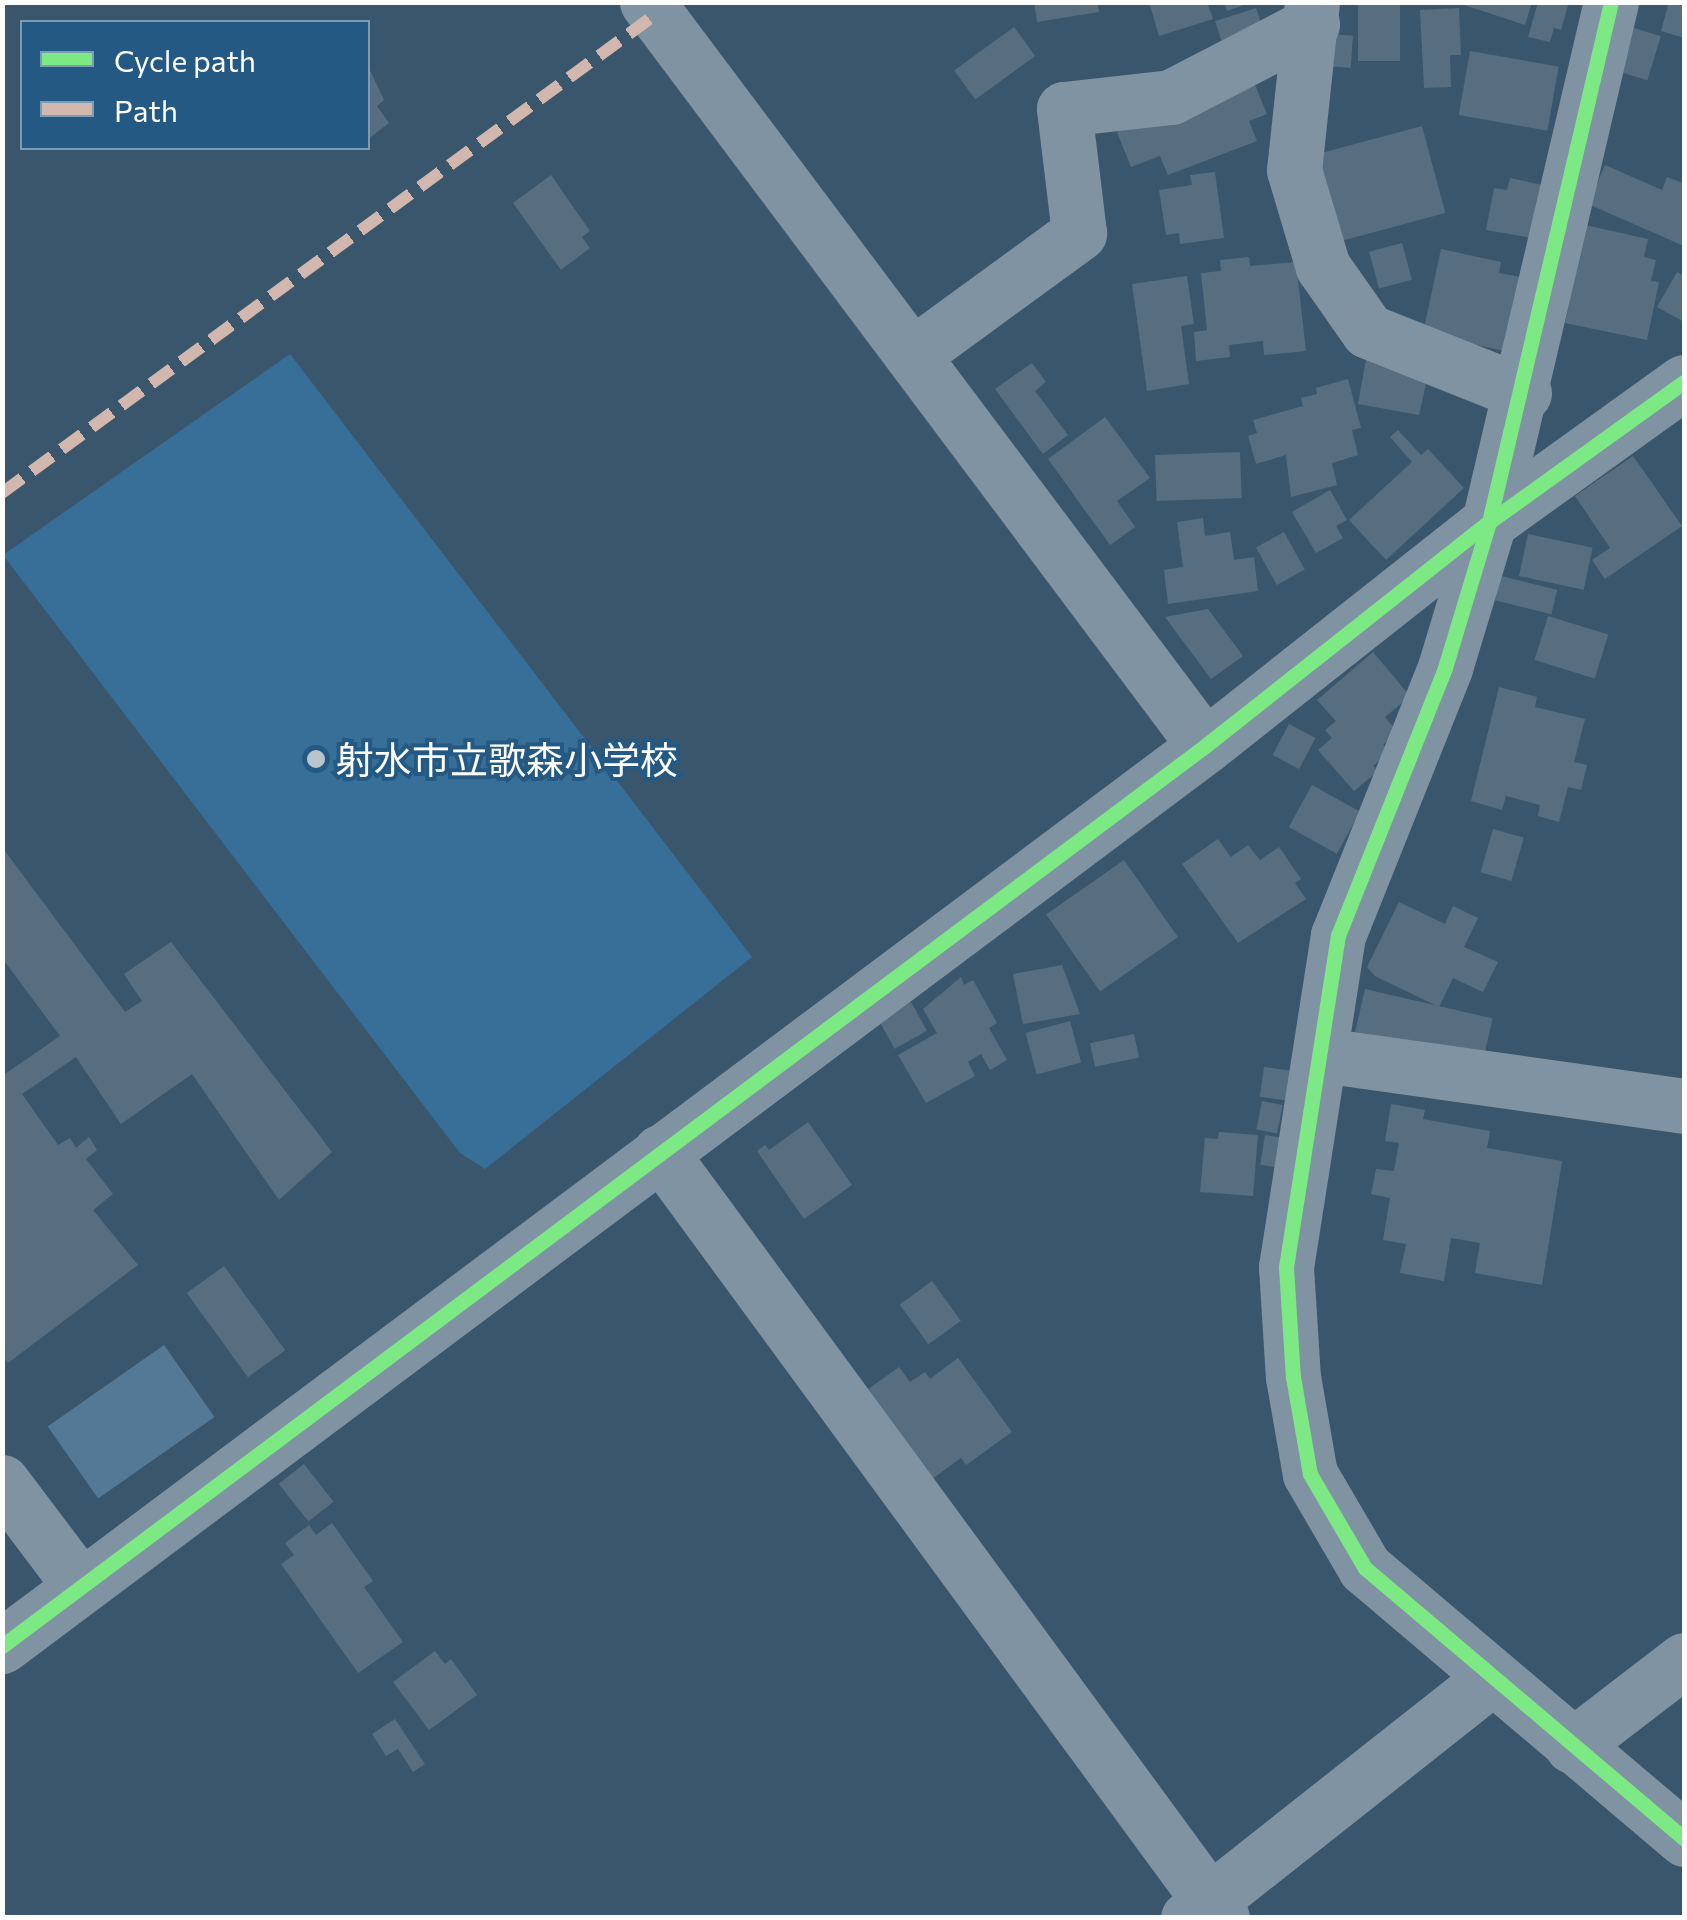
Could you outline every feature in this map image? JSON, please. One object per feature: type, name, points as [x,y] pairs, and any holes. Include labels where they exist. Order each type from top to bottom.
[{"type":"street","points":[[1610,2],[1524,392],[1446,668],[1338,936],[1322,1056],[1305,1115],[1286,1267],[1293,1377],[1310,1474],[1365,1568],[1491,1679],[1684,1839]]},
{"type":"street","points":[[656,6],[1205,746]]},
{"type":"street","points":[[1312,13],[1294,170],[1323,266],[1368,330],[1524,392]]},
{"type":"street","points":[[912,355],[1079,233],[1064,108],[1171,97],[1312,13]]},
{"type":"street","points":[[2,1646],[1205,746],[1488,522],[1684,382]]},
{"type":"street","points":[[1322,1056],[1684,1106]]},
{"type":"street","points":[[660,1152],[1206,1913],[1491,1679]]},
{"type":"street","points":[[2,1482],[81,1587]]},
{"type":"street","points":[[1572,1746],[1684,1660]]},
{"type":"shaded area","points":[[290,354],[752,957],[485,1169],[460,1153],[3,555]]},
{"type":"shaded area","points":[[164,1345],[214,1417],[98,1499],[48,1426]]},
{"type":"building","points":[[1034,2],[1097,2],[1099,12],[1037,22]]},
{"type":"building","points":[[1149,2],[1207,2],[1213,19],[1159,36]]},
{"type":"building","points":[[1224,2],[1250,2],[1250,3],[1227,11]]},
{"type":"building","points":[[1358,2],[1400,2],[1400,61],[1358,61]]},
{"type":"building","points":[[1455,2],[1532,2],[1525,25]]},
{"type":"building","points":[[1538,2],[1569,2],[1561,30],[1554,28],[1550,42],[1528,37]]},
{"type":"building","points":[[1669,2],[1684,2],[1684,38],[1661,31]]},
{"type":"building","points":[[1256,8],[1264,33],[1223,46],[1215,21]]},
{"type":"building","points":[[1459,8],[1461,55],[1450,55],[1451,87],[1424,88],[1420,10]]},
{"type":"building","points":[[1014,27],[1035,56],[975,100],[954,70]]},
{"type":"building","points":[[1634,28],[1661,36],[1647,80],[1621,72]]},
{"type":"building","points":[[1327,34],[1353,36],[1351,68],[1325,66]]},
{"type":"building","points":[[1470,51],[1559,67],[1547,131],[1459,115]]},
{"type":"building","points":[[370,70],[384,100],[377,106],[389,123],[370,137]]},
{"type":"building","points":[[1253,80],[1267,114],[1249,121],[1257,141],[1168,175],[1160,156],[1131,167],[1117,132]]},
{"type":"building","points":[[1422,126],[1445,213],[1340,241],[1317,154]]},
{"type":"building","points":[[1605,165],[1662,190],[1667,177],[1683,183],[1684,246],[1588,204]]},
{"type":"building","points":[[1215,172],[1224,238],[1180,244],[1179,233],[1166,235],[1159,190],[1192,185],[1190,175]]},
{"type":"building","points":[[551,175],[590,231],[582,237],[590,248],[561,270],[513,203]]},
{"type":"building","points":[[1510,178],[1542,185],[1533,238],[1486,230],[1494,188],[1507,190]]},
{"type":"building","points":[[1585,225],[1648,239],[1644,257],[1656,260],[1651,281],[1659,282],[1647,340],[1565,323]]},
{"type":"building","points":[[1402,243],[1412,280],[1379,289],[1369,252]]},
{"type":"building","points":[[1441,249],[1501,262],[1499,273],[1525,278],[1509,352],[1423,333]]},
{"type":"building","points":[[1249,257],[1250,266],[1296,262],[1306,351],[1264,355],[1263,341],[1229,345],[1230,357],[1196,361],[1194,332],[1207,330],[1201,273],[1221,271],[1220,260]]},
{"type":"building","points":[[1677,272],[1684,276],[1684,322],[1657,307]]},
{"type":"building","points":[[1187,276],[1194,324],[1181,326],[1189,384],[1147,391],[1132,284]]},
{"type":"building","points":[[1367,354],[1428,375],[1419,415],[1358,404]]},
{"type":"building","points":[[1032,363],[1046,382],[1035,391],[1068,435],[1043,454],[995,389]]},
{"type":"building","points":[[1348,379],[1361,428],[1352,430],[1358,455],[1332,463],[1337,485],[1291,497],[1286,455],[1256,464],[1248,436],[1257,433],[1253,420],[1303,406],[1301,398],[1317,394],[1316,388]]},
{"type":"building","points":[[1105,417],[1150,478],[1117,501],[1135,527],[1110,545],[1048,459]]},
{"type":"building","points":[[1398,430],[1421,455],[1428,449],[1464,488],[1386,560],[1349,520],[1412,462],[1390,437]]},
{"type":"building","points":[[1240,452],[1242,498],[1157,501],[1155,455]]},
{"type":"building","points":[[1633,456],[1682,526],[1605,579],[1592,560],[1610,548],[1575,496]]},
{"type":"building","points":[[1330,490],[1347,520],[1336,526],[1343,538],[1316,553],[1292,512]]},
{"type":"building","points":[[1203,518],[1205,536],[1230,532],[1234,560],[1254,557],[1258,591],[1168,604],[1164,570],[1183,567],[1177,522]]},
{"type":"building","points":[[1284,532],[1305,570],[1277,585],[1256,548]]},
{"type":"building","points":[[1528,534],[1593,548],[1584,590],[1519,576]]},
{"type":"building","points":[[1501,576],[1557,590],[1551,614],[1495,600]]},
{"type":"building","points":[[1208,609],[1243,656],[1211,679],[1165,617]]},
{"type":"building","points":[[1548,616],[1608,634],[1595,678],[1535,660]]},
{"type":"building","points":[[1373,652],[1410,696],[1385,717],[1397,732],[1383,745],[1389,752],[1373,766],[1378,771],[1354,791],[1318,750],[1332,738],[1325,730],[1336,721],[1317,700]]},
{"type":"building","points":[[1499,687],[1537,697],[1535,707],[1585,719],[1574,762],[1587,765],[1581,790],[1568,787],[1559,822],[1538,816],[1540,805],[1506,796],[1502,810],[1471,801]]},
{"type":"building","points":[[1289,724],[1315,738],[1299,769],[1273,755]]},
{"type":"building","points":[[1312,785],[1360,812],[1337,854],[1289,827]]},
{"type":"building","points":[[1493,829],[1524,838],[1511,881],[1481,872]]},
{"type":"building","points":[[1218,839],[1231,857],[1248,845],[1260,860],[1279,847],[1301,879],[1295,883],[1306,899],[1238,943],[1182,864]]},
{"type":"building","points":[[2,847],[125,1012],[142,1001],[124,974],[171,942],[332,1152],[279,1200],[192,1074],[121,1124],[76,1057],[22,1094],[58,1145],[70,1138],[76,1148],[89,1137],[97,1150],[86,1159],[113,1194],[93,1210],[138,1265],[8,1363],[2,1355],[2,1076],[60,1036],[2,958]]},
{"type":"building","points":[[1124,860],[1178,937],[1100,991],[1046,914]]},
{"type":"building","points":[[1399,902],[1445,924],[1453,906],[1478,918],[1464,947],[1498,962],[1483,992],[1453,978],[1439,1007],[1375,976],[1367,967]]},
{"type":"building","points":[[1062,965],[1080,1014],[1023,1024],[1013,974]]},
{"type":"building","points":[[961,977],[964,985],[973,980],[997,1023],[989,1028],[1007,1060],[990,1070],[981,1054],[968,1062],[975,1076],[926,1103],[898,1055],[937,1033],[923,1009]]},
{"type":"building","points":[[1365,989],[1493,1018],[1483,1062],[1355,1033]]},
{"type":"building","points":[[911,1002],[927,1031],[895,1049],[879,1020]]},
{"type":"building","points":[[1070,1021],[1081,1063],[1037,1074],[1026,1033]]},
{"type":"building","points":[[1134,1034],[1139,1057],[1095,1067],[1090,1043]]},
{"type":"building","points":[[1264,1067],[1293,1071],[1289,1101],[1260,1097]]},
{"type":"building","points":[[1262,1101],[1283,1105],[1277,1133],[1256,1129]]},
{"type":"building","points":[[1391,1104],[1425,1110],[1423,1119],[1490,1131],[1487,1148],[1562,1161],[1542,1285],[1475,1273],[1480,1243],[1451,1238],[1444,1281],[1400,1273],[1406,1244],[1383,1240],[1390,1198],[1371,1194],[1376,1169],[1394,1171],[1399,1143],[1385,1141]]},
{"type":"building","points":[[808,1122],[852,1185],[804,1219],[757,1151],[765,1145],[769,1150]]},
{"type":"building","points":[[1219,1132],[1258,1135],[1253,1196],[1200,1192],[1205,1138],[1218,1139]]},
{"type":"building","points":[[1265,1135],[1283,1138],[1278,1167],[1260,1165]]},
{"type":"building","points":[[224,1266],[285,1350],[248,1377],[187,1293]]},
{"type":"building","points":[[932,1281],[961,1321],[928,1344],[900,1305]]},
{"type":"building","points":[[958,1358],[1012,1432],[966,1465],[961,1458],[932,1479],[867,1390],[899,1367],[910,1382],[925,1372],[930,1379]]},
{"type":"building","points":[[304,1464],[334,1502],[308,1522],[279,1484]]},
{"type":"building","points":[[332,1523],[373,1581],[364,1587],[403,1642],[358,1673],[281,1564],[294,1555],[285,1543],[309,1525],[316,1535]]},
{"type":"building","points":[[435,1651],[445,1664],[451,1659],[477,1695],[429,1730],[393,1682]]},
{"type":"building","points":[[395,1719],[425,1764],[413,1772],[398,1749],[386,1756],[372,1734]]},
{"type":"marked path","points":[[2,493],[656,14]]},
{"type":"cycle path","points":[[1611,2],[1489,522],[1445,668],[1338,935],[1286,1267],[1293,1377],[1310,1474],[1365,1568],[1684,1839]]},
{"type":"cycle path","points":[[2,1646],[1205,746],[1489,522],[1684,382]]},
{"type":"place","name":"射水市立歌森小学校","points":[[316,759]]}]
